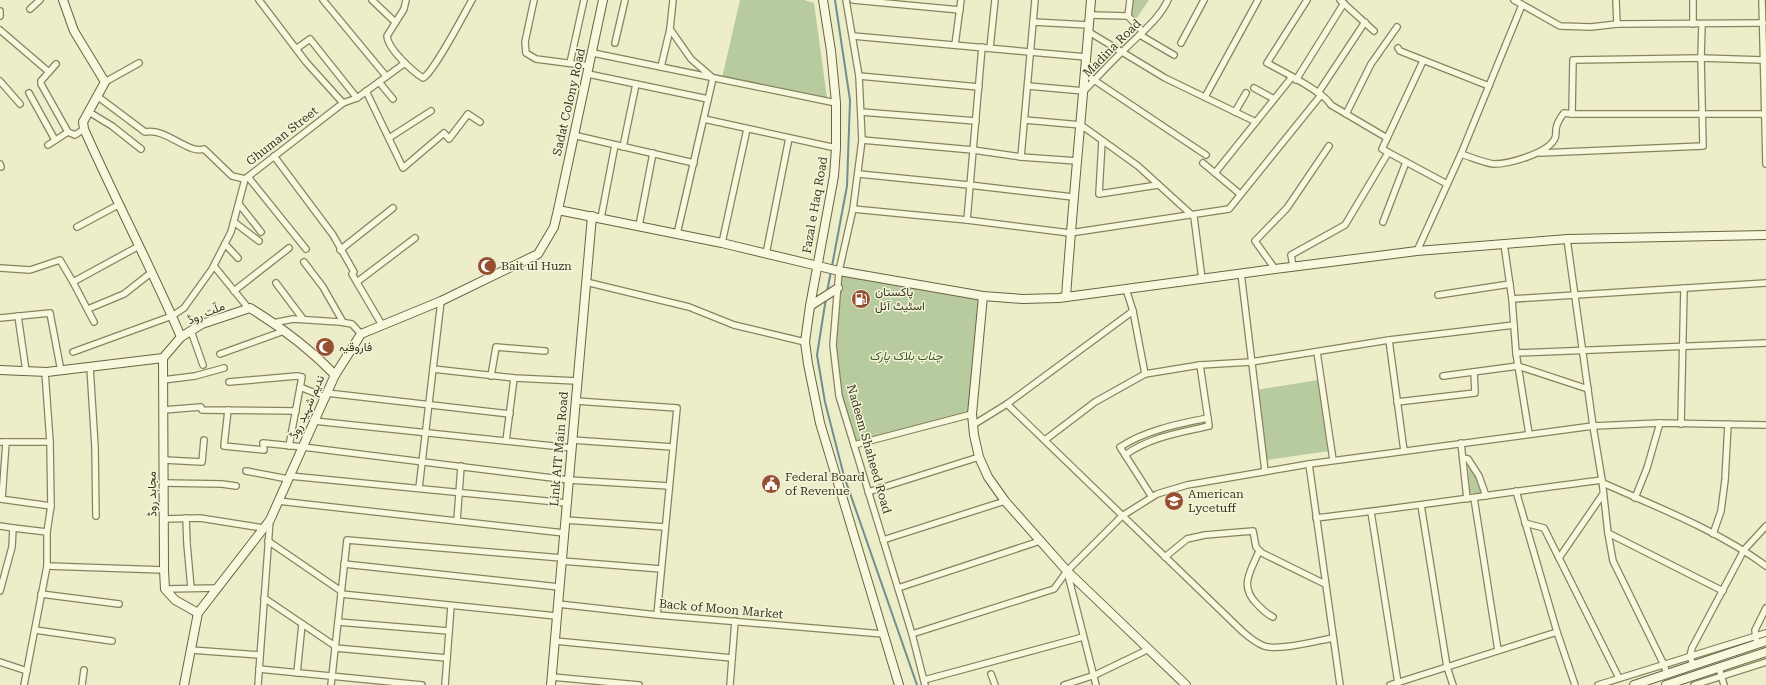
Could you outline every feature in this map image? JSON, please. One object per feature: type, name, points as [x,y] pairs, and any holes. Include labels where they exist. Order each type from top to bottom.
[{"type":"street","points":[[30,9],[40,0]]},
{"type":"street","points":[[63,0],[74,31],[105,82]]},
{"type":"street","points":[[323,0],[386,76]]},
{"type":"street","points":[[372,0],[396,22]]},
{"type":"street","points":[[406,0],[404,9],[387,36],[388,41],[405,63],[423,78],[427,76],[472,0]]},
{"type":"street","points":[[534,0],[525,42],[526,54],[536,59],[570,62],[589,70],[636,84],[708,99]]},
{"type":"street","points":[[570,62],[584,0]]},
{"type":"street","name":"Sadat Colony Road","points":[[558,210],[573,135],[593,54],[603,0]]},
{"type":"street","points":[[615,43],[625,0]]},
{"type":"street","points":[[661,67],[670,29],[673,0]]},
{"type":"street","name":"Fazal e Haq Road","points":[[805,342],[810,306],[819,267],[834,176],[836,148],[836,103],[831,51],[821,0]]},
{"type":"street","name":"Nadeem Shaheed Road","points":[[846,0],[859,76],[862,140],[853,209],[838,271],[833,345],[839,396],[912,634],[924,682]]},
{"type":"street","points":[[852,0],[960,10]]},
{"type":"street","points":[[955,45],[961,0]]},
{"type":"street","points":[[990,48],[995,0]]},
{"type":"street","points":[[1021,157],[1035,0]]},
{"type":"street","points":[[1066,297],[1073,197],[1081,126],[1091,0]]},
{"type":"street","points":[[1130,0],[1128,16],[1142,33],[1174,55]]},
{"type":"street","name":"Madina Road","points":[[1084,91],[1142,33],[1164,9],[1168,0]]},
{"type":"street","points":[[1181,43],[1204,0]]},
{"type":"street","points":[[1205,97],[1258,0]]},
{"type":"street","points":[[1307,0],[1267,63],[1328,99],[1331,105],[1387,138]]},
{"type":"street","points":[[1514,0],[1560,26],[1591,27],[1617,24],[1763,23]]},
{"type":"street","points":[[1616,0],[1617,24]]},
{"type":"street","points":[[1693,0],[1693,24]]},
{"type":"street","points":[[1762,0],[1766,164]]},
{"type":"street","points":[[262,1],[306,62],[343,103]]},
{"type":"street","points":[[1214,173],[1274,99],[1294,78],[1342,2],[1374,31]]},
{"type":"street","points":[[1416,251],[1461,154],[1522,5]]},
{"type":"street","points":[[1090,15],[1128,16]]},
{"type":"street","points":[[1033,22],[1089,28],[1165,78],[1256,122]]},
{"type":"street","points":[[853,209],[967,220],[1070,233],[1228,209],[1319,94],[1365,22]]},
{"type":"street","points":[[1461,154],[1494,164],[1517,160],[1539,153],[1704,146],[1701,58],[1702,24]]},
{"type":"street","points":[[1346,114],[1371,64],[1398,27]]},
{"type":"street","points":[[670,29],[691,59],[713,78]]},
{"type":"street","points":[[0,30],[49,72]]},
{"type":"street","points":[[853,36],[1086,57]]},
{"type":"street","points":[[296,49],[310,39],[357,98]]},
{"type":"street","points":[[967,220],[982,48]]},
{"type":"street","points":[[1398,48],[1400,51],[1423,61],[1489,86]]},
{"type":"street","points":[[593,54],[836,103]]},
{"type":"street","points":[[1572,114],[1574,60],[1701,58],[1763,60]]},
{"type":"street","points":[[1423,61],[1382,150],[1447,184]]},
{"type":"street","points":[[139,63],[105,82],[83,122],[84,129],[118,205],[152,272],[181,337]]},
{"type":"street","name":"Ghuman Street","points":[[73,352],[172,316],[184,308],[214,266],[225,244],[234,222],[247,178],[343,103],[357,98],[405,63]]},
{"type":"street","points":[[56,64],[41,82],[68,132],[75,135],[84,129]]},
{"type":"street","points":[[1085,74],[1206,155]]},
{"type":"street","points":[[859,76],[979,87]]},
{"type":"street","points":[[677,234],[713,78]]},
{"type":"street","points":[[0,81],[20,104]]},
{"type":"street","points":[[379,82],[393,99]]},
{"type":"street","points":[[623,147],[636,84]]},
{"type":"street","points":[[1028,86],[1084,91]]},
{"type":"street","points":[[1254,88],[1274,99]]},
{"type":"street","points":[[366,91],[404,168],[444,133],[449,139],[468,114],[480,122]]},
{"type":"street","points":[[29,93],[55,140]]},
{"type":"street","points":[[1235,112],[1246,93]]},
{"type":"street","points":[[97,96],[145,132],[151,130],[163,134],[194,151],[204,149],[232,176],[247,178],[306,249]]},
{"type":"street","points":[[389,138],[431,111]]},
{"type":"street","points":[[89,112],[112,126],[141,149]]},
{"type":"street","points":[[861,112],[976,120]]},
{"type":"street","points":[[1539,153],[1549,146],[1555,138],[1556,126],[1564,113],[1765,114]]},
{"type":"street","points":[[704,119],[836,148]]},
{"type":"street","points":[[1025,120],[1081,126],[1138,166],[1194,217],[1202,279]]},
{"type":"street","points":[[722,243],[747,128]]},
{"type":"street","points":[[48,145],[68,132]]},
{"type":"street","points":[[573,135],[694,163]]},
{"type":"street","points":[[766,254],[789,138]]},
{"type":"street","points":[[862,140],[973,150],[1021,157],[1077,161]]},
{"type":"street","points":[[1102,141],[1099,194],[1158,185]]},
{"type":"street","points":[[601,218],[615,145]]},
{"type":"street","points":[[1275,269],[1255,241],[1287,208],[1329,146]]},
{"type":"street","points":[[1293,266],[1291,255],[1345,225],[1388,153]]},
{"type":"street","points":[[639,226],[653,154]]},
{"type":"street","points":[[274,156],[333,235],[340,250],[354,272],[352,274],[382,325]]},
{"type":"street","points":[[1383,222],[1406,162]]},
{"type":"street","points":[[1203,163],[1240,194]]},
{"type":"street","points":[[858,174],[969,184],[1073,197]]},
{"type":"street","points":[[239,204],[261,232]]},
{"type":"street","points":[[77,227],[118,205]]},
{"type":"street","points":[[340,250],[393,208]]},
{"type":"street","points":[[273,323],[293,319],[343,322],[352,324],[360,334],[440,301],[538,254],[554,227],[558,210],[722,243],[838,271],[983,296],[1023,299],[1066,297],[1416,251],[1567,239],[1766,235]]},
{"type":"street","name":"Link AIT Main Road","points":[[552,681],[556,616],[592,216]]},
{"type":"street","points":[[234,222],[258,241]]},
{"type":"street","points":[[357,282],[415,238]]},
{"type":"street","points":[[1567,239],[1613,561],[1667,674]]},
{"type":"street","points":[[225,244],[238,258]]},
{"type":"street","points":[[1504,244],[1512,299],[1516,353],[1529,434]]},
{"type":"street","points":[[73,282],[139,246]]},
{"type":"street","points":[[234,291],[288,248]]},
{"type":"street","points":[[0,268],[30,270],[60,260],[94,322]]},
{"type":"street","points":[[304,262],[324,287],[343,322]]},
{"type":"street","points":[[214,266],[249,308],[284,331],[318,358],[335,375]]},
{"type":"street","points":[[88,309],[124,294],[152,272]]},
{"type":"street","points":[[1241,273],[1265,471]]},
{"type":"street","points":[[586,282],[688,307],[734,326],[805,342],[820,423],[899,685]]},
{"type":"street","points":[[276,283],[303,319]]},
{"type":"street","points":[[1438,295],[1510,284]]},
{"type":"street","points":[[1512,299],[1766,284]]},
{"type":"street","points":[[810,306],[837,288]]},
{"type":"street","points":[[1681,424],[1684,288]]},
{"type":"street","points":[[1126,289],[1133,311],[1145,374]]},
{"type":"street","points":[[983,296],[972,414],[979,457],[988,477],[1005,501],[1067,571],[1186,685]]},
{"type":"street","points":[[418,488],[440,301]]},
{"type":"street","name":"ملّت روڈ","points":[[162,358],[181,337],[202,324],[249,308]]},
{"type":"street","points":[[973,425],[1007,404],[1133,311]]},
{"type":"street","points":[[0,318],[50,313],[61,370]]},
{"type":"street","points":[[18,316],[26,371]]},
{"type":"street","points":[[1045,440],[1096,402],[1145,374],[1200,365],[1251,362],[1389,340],[1514,325]]},
{"type":"street","points":[[191,331],[203,365]]},
{"type":"street","points":[[220,354],[284,331]]},
{"type":"street","name":"ندیم شہید روڈ","points":[[184,685],[198,613],[270,520],[335,375],[360,334]]},
{"type":"street","points":[[1389,340],[1404,450]]},
{"type":"street","points":[[1516,353],[1766,343]]},
{"type":"street","points":[[491,376],[496,347],[545,351]]},
{"type":"street","points":[[1317,352],[1333,460]]},
{"type":"street","points":[[0,370],[45,372],[162,358]]},
{"type":"street","name":"مجاہد روڈ","points":[[162,358],[165,589]]},
{"type":"street","points":[[1125,455],[1136,446],[1157,438],[1209,426],[1200,365]]},
{"type":"street","points":[[1443,376],[1518,366],[1588,389]]},
{"type":"street","points":[[90,367],[95,447],[96,516]]},
{"type":"street","points":[[163,380],[195,376],[224,368]]},
{"type":"street","points":[[432,369],[491,376],[577,382]]},
{"type":"street","points":[[24,685],[46,566],[47,532],[51,506],[50,442],[45,372]]},
{"type":"street","points":[[1397,402],[1476,393],[1474,372]]},
{"type":"street","points":[[229,382],[297,376],[302,377],[289,446]]},
{"type":"street","points":[[506,441],[514,378]]},
{"type":"street","points":[[300,387],[326,395],[428,404],[510,414]]},
{"type":"street","points":[[576,401],[677,408],[657,615]]},
{"type":"street","points":[[1007,404],[1256,643],[1265,646],[1277,647],[1333,638]]},
{"type":"street","points":[[163,410],[201,407],[202,410],[296,411]]},
{"type":"street","points":[[228,410],[224,446],[264,450],[263,444],[303,447],[569,480],[669,486]]},
{"type":"street","points":[[854,445],[972,414]]},
{"type":"street","points":[[1152,497],[1120,447],[1133,438],[1176,425],[1208,418]]},
{"type":"street","points":[[314,421],[506,441],[673,447]]},
{"type":"street","points":[[1635,498],[1647,468],[1660,423]]},
{"type":"street","points":[[912,634],[1054,589],[1067,571],[1122,516],[1157,494],[1187,485],[1333,460],[1593,426],[1660,423],[1766,425]]},
{"type":"street","points":[[1712,534],[1721,511],[1725,480],[1728,424]]},
{"type":"street","points":[[164,460],[202,462],[204,440]]},
{"type":"street","points":[[50,442],[3,442],[1,499],[51,506]]},
{"type":"street","points":[[1461,443],[1468,498]]},
{"type":"street","points":[[868,492],[979,457]]},
{"type":"street","points":[[1463,458],[1468,459],[1479,476],[1486,496]]},
{"type":"street","points":[[1309,464],[1340,685]]},
{"type":"street","points":[[457,521],[462,466]]},
{"type":"street","points":[[246,471],[289,477],[567,503]]},
{"type":"street","points":[[1316,518],[1371,512],[1516,491],[1602,482],[1744,550],[1766,566]]},
{"type":"street","points":[[164,483],[222,484],[236,486]]},
{"type":"street","points":[[1516,491],[1524,523],[1557,632],[1575,685]]},
{"type":"street","points":[[1559,558],[1603,494]]},
{"type":"street","points":[[1474,498],[1498,650]]},
{"type":"street","points":[[278,501],[564,532]]},
{"type":"street","points":[[883,540],[1005,501]]},
{"type":"street","points":[[1421,505],[1447,667],[1453,685]]},
{"type":"street","points":[[1371,512],[1398,683]]},
{"type":"street","points":[[186,518],[186,544],[191,588]]},
{"type":"street","points":[[164,519],[200,518],[263,528]]},
{"type":"street","points":[[258,685],[270,520]]},
{"type":"street","points":[[565,520],[665,527]]},
{"type":"street","points":[[1524,523],[1544,528],[1619,678]]},
{"type":"street","points":[[0,526],[47,532]]},
{"type":"street","points":[[1693,665],[1690,656],[1692,648],[1744,550],[1766,526]]},
{"type":"street","points":[[0,591],[12,546],[13,528]]},
{"type":"street","points":[[1165,557],[1187,539],[1205,535],[1253,531],[1254,541],[1260,551],[1325,584]]},
{"type":"street","points":[[1608,533],[1723,591]]},
{"type":"street","points":[[331,685],[347,540],[661,569]]},
{"type":"street","points":[[268,541],[341,593],[451,606],[556,616]]},
{"type":"street","points":[[898,588],[1040,541]]},
{"type":"street","points":[[1260,551],[1247,580],[1246,588],[1250,596],[1267,614],[1273,618]]},
{"type":"street","points":[[344,564],[559,588]]},
{"type":"street","points":[[46,566],[164,570]]},
{"type":"street","points":[[1067,571],[1083,637],[1095,675],[1096,685]]},
{"type":"street","points":[[165,589],[218,588]]},
{"type":"street","points":[[165,589],[175,600],[198,613]]},
{"type":"street","points":[[41,594],[119,604]]},
{"type":"street","points":[[264,598],[335,647],[447,658]]},
{"type":"street","name":"Back of Moon Market","points":[[558,604],[657,615],[883,634]]},
{"type":"street","points":[[445,685],[451,606]]},
{"type":"street","points":[[1760,640],[1755,630],[1766,608]]},
{"type":"street","points":[[730,685],[735,621]]},
{"type":"street","points":[[338,622],[449,631]]},
{"type":"street","points":[[297,673],[302,624]]},
{"type":"street","points":[[35,630],[112,641]]},
{"type":"street","points":[[1390,685],[1557,632]]},
{"type":"street","points":[[1634,685],[1760,640],[1766,633]]},
{"type":"street","points":[[924,682],[1083,637]]},
{"type":"street","points":[[1598,685],[1690,656],[1760,640]]},
{"type":"street","points":[[555,641],[732,658]]},
{"type":"street","points":[[1064,685],[1095,675],[1149,649]]},
{"type":"street","points":[[191,650],[260,655]]},
{"type":"street","points":[[1694,685],[1766,652]]},
{"type":"street","points":[[0,662],[27,671]]},
{"type":"street","points":[[1666,685],[1766,662]]},
{"type":"street","points":[[259,669],[422,685]]},
{"type":"street","points":[[82,685],[84,670]]},
{"type":"street","points":[[1720,672],[1724,685]]},
{"type":"street","points":[[991,674],[995,685]]},
{"type":"street","points":[[552,681],[639,685]]},
{"type":"green space","points":[[740,0],[804,0],[814,3],[827,98],[722,78]]},
{"type":"green space","points":[[1130,0],[1149,0],[1134,22],[1128,16]]},
{"type":"green space","name":"چناب بلاک پارک","points":[[839,271],[983,296],[972,414],[854,445],[839,396],[833,345]]},
{"type":"green space","points":[[1318,380],[1329,451],[1267,460],[1256,390]]},
{"type":"green space","points":[[1468,463],[1477,476],[1482,493],[1470,493]]},
{"type":"waterway","points":[[832,266],[847,186],[850,100],[835,0]]},
{"type":"waterway","points":[[827,292],[831,271]]},
{"type":"waterway","points":[[826,298],[817,355],[825,402],[844,476],[917,685]]},
{"type":"place","name":"Bait ul Huzn","points":[[487,266]]},
{"type":"place","name":"پاکستان اسٹیٹ آئل","points":[[861,299]]},
{"type":"place","name":"فاروقیہ","points":[[325,347]]},
{"type":"place","name":"Federal Board of Revenue","points":[[771,484]]},
{"type":"place","name":"American Lycetuff","points":[[1174,501]]}]
